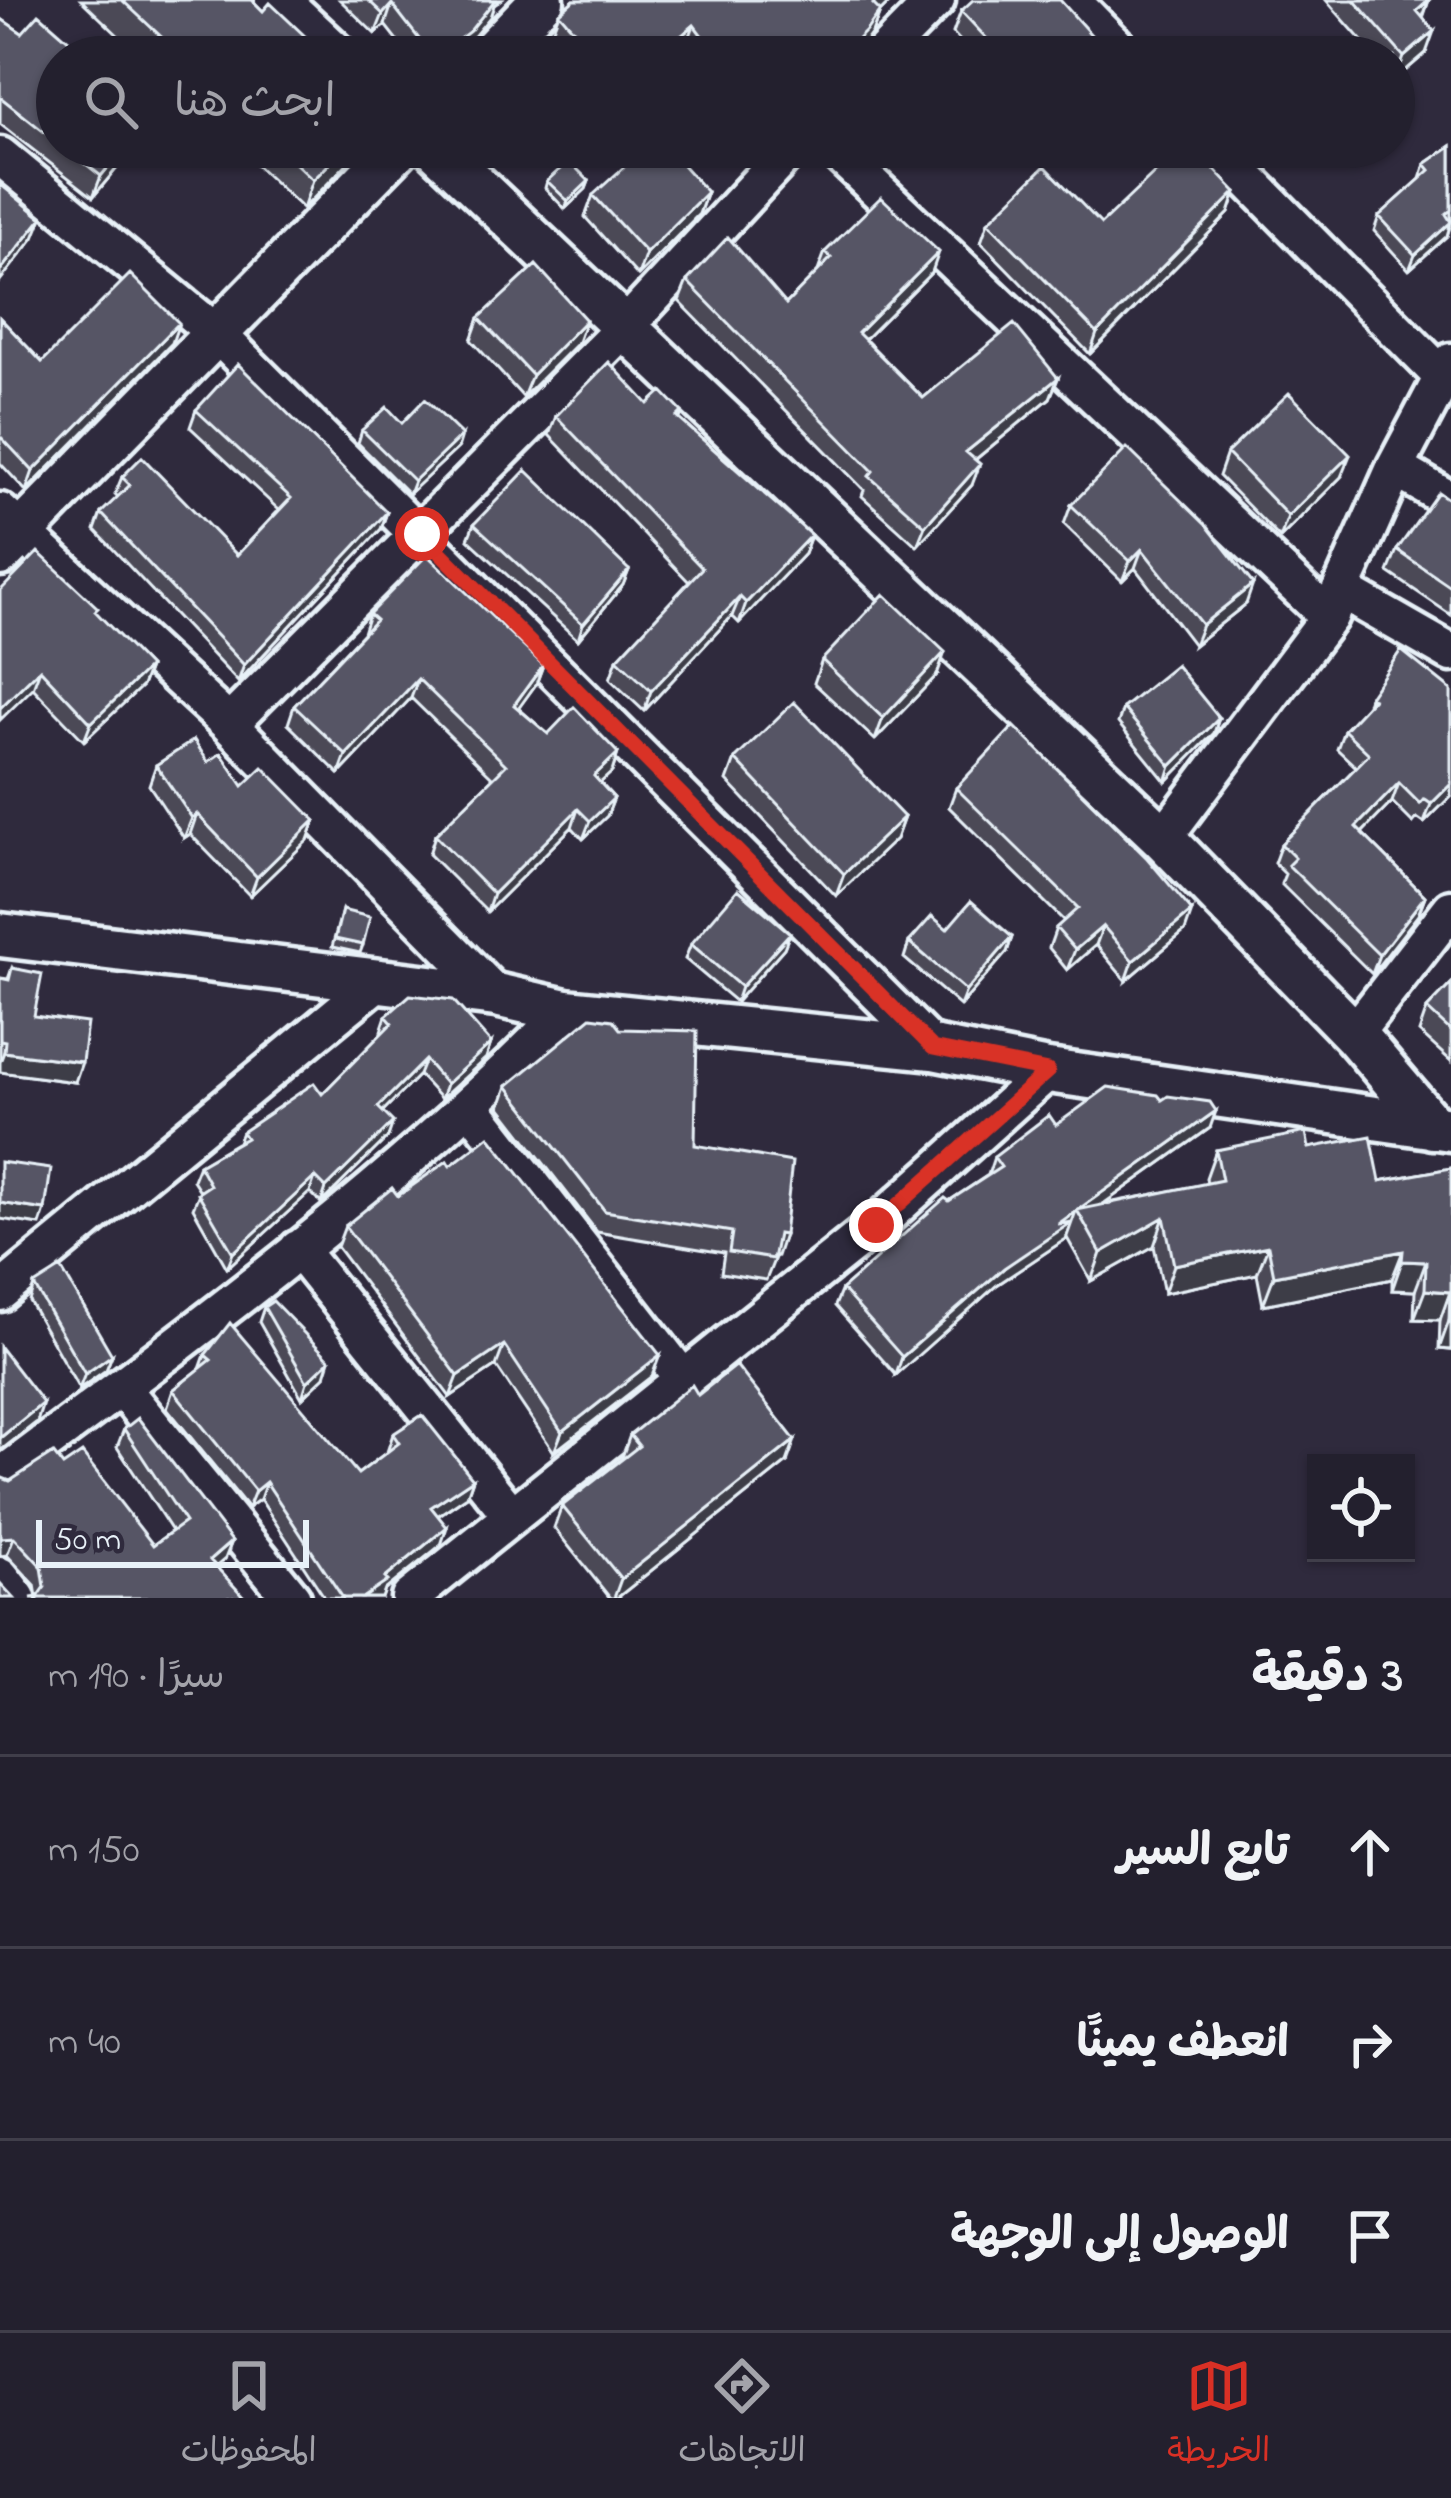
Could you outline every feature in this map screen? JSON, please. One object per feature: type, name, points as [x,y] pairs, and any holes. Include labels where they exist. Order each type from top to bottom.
[{"type":"street","points":[[277,0],[316,36]]},
{"type":"street","points":[[507,36],[542,0]]},
{"type":"street","points":[[901,36],[936,0]]},
{"type":"street","points":[[1071,0],[1106,36]]},
{"type":"street","points":[[0,156],[216,333],[933,1048]]},
{"type":"street","points":[[378,168],[216,333],[7,532],[229,724],[496,995]]},
{"type":"street","points":[[457,168],[1162,838],[1442,1128]]},
{"type":"street","points":[[229,724],[623,329],[772,168]]},
{"type":"street","points":[[855,168],[1335,603],[1451,653]]},
{"type":"street","points":[[1162,838],[1335,603],[1395,468],[1447,369],[1238,168]]},
{"type":"street","points":[[1395,468],[1451,501]]},
{"type":"street","points":[[1354,1034],[1451,909]]},
{"type":"street","points":[[0,935],[496,995],[566,1012],[933,1048],[1048,1071],[1442,1128]]},
{"type":"street","points":[[0,1292],[377,982]]},
{"type":"street","points":[[0,1477],[298,1249],[472,1108],[566,1012]]},
{"type":"street","points":[[410,1598],[876,1225],[1048,1071]]},
{"type":"street","points":[[472,1108],[684,1380]]},
{"type":"street","points":[[298,1249],[512,1516]]},
{"type":"street","points":[[121,1387],[292,1598]]},
{"type":"street","points":[[0,1576],[17,1598]]},
{"type":"building","points":[[122,0],[252,0],[263,11],[270,3],[305,36],[161,36]]},
{"type":"building","points":[[368,0],[495,0],[463,36],[417,36],[392,4],[383,14]]},
{"type":"building","points":[[574,0],[877,0],[873,4],[880,11],[861,36],[702,36],[694,25],[681,36],[579,36],[559,13]]},
{"type":"building","points":[[973,0],[1060,0],[1092,36],[984,36],[961,11]]},
{"type":"building","points":[[1354,0],[1429,0],[1417,11],[1434,31],[1415,47],[1415,36],[1386,36]]},
{"type":"building","points":[[39,14],[64,36],[36,36],[36,125],[0,97],[0,18],[22,33]]},
{"type":"building","points":[[1451,146],[1451,210],[1446,214],[1451,222],[1415,255],[1379,216],[1430,170],[1425,164]]},
{"type":"building","points":[[300,168],[325,168],[313,180]]},
{"type":"building","points":[[561,168],[576,168],[589,181],[568,201],[547,181]]},
{"type":"building","points":[[623,168],[686,168],[707,192],[646,253],[593,195]]},
{"type":"building","points":[[1047,168],[1101,224],[1160,168],[1213,168],[1236,192],[1097,333],[988,222]]},
{"type":"building","points":[[0,184],[42,218],[0,271]]},
{"type":"building","points":[[881,197],[939,252],[858,333],[923,398],[1014,324],[1058,378],[966,452],[980,464],[925,526],[869,476],[873,471],[687,281],[728,237],[786,304],[831,258],[825,252]]},
{"type":"building","points":[[536,265],[586,320],[532,375],[479,318]]},
{"type":"building","points":[[130,274],[179,323],[33,471],[0,436],[0,318],[42,362]]},
{"type":"building","points":[[609,362],[648,404],[662,391],[682,412],[677,417],[811,535],[746,603],[740,597],[651,691],[617,659],[702,568],[556,416]]},
{"type":"building","points":[[238,364],[387,512],[244,665],[101,513],[130,485],[122,477],[142,457],[237,555],[291,498],[196,410]]},
{"type":"building","points":[[1289,393],[1350,455],[1288,516],[1227,453]]},
{"type":"building","points":[[425,399],[462,435],[414,481],[362,430],[387,407],[402,423]]},
{"type":"building","points":[[1127,448],[1208,527],[1253,584],[1202,625],[1142,549],[1130,561],[1071,505]]},
{"type":"building","points":[[526,470],[629,570],[583,624],[474,524]]},
{"type":"building","points":[[1438,492],[1451,501],[1451,587],[1397,550]]},
{"type":"building","points":[[38,552],[98,608],[95,611],[149,667],[91,723],[40,669],[0,708],[0,591]]},
{"type":"building","points":[[427,555],[543,665],[514,705],[548,734],[574,707],[618,753],[594,776],[614,798],[590,821],[578,809],[493,894],[435,835],[506,765],[418,679],[346,755],[294,706],[376,620],[369,614]]},
{"type":"building","points":[[884,594],[945,652],[883,718],[822,660]]},
{"type":"building","points":[[1401,650],[1451,690],[1451,784],[1431,804],[1424,799],[1420,804],[1399,783],[1356,827],[1425,896],[1379,955],[1288,865],[1295,858],[1281,844],[1369,754],[1344,730],[1373,699],[1369,697]]},
{"type":"building","points":[[1176,665],[1219,718],[1171,766],[1123,708]]},
{"type":"building","points":[[794,702],[904,817],[844,874],[735,759]]},
{"type":"building","points":[[1014,726],[1147,858],[1192,911],[1133,961],[1103,926],[1075,950],[1056,928],[1078,908],[956,788]]},
{"type":"building","points":[[194,740],[208,762],[221,753],[243,786],[263,767],[315,820],[257,877],[197,814],[192,818],[156,765]]},
{"type":"building","points":[[738,889],[790,933],[741,987],[691,944]]},
{"type":"building","points":[[971,901],[1012,937],[966,991],[909,942],[932,916],[947,929]]},
{"type":"building","points":[[342,910],[370,917],[363,945],[335,939]]},
{"type":"building","points":[[12,968],[42,974],[34,1016],[87,1023],[82,1062],[4,1052],[0,978],[9,980]]},
{"type":"building","points":[[1451,984],[1451,1031],[1427,1009]]},
{"type":"building","points":[[410,995],[453,1000],[491,1043],[446,1084],[425,1060],[378,1107],[393,1122],[326,1188],[315,1177],[233,1253],[198,1193],[210,1185],[199,1165],[246,1138],[242,1132],[314,1083],[322,1094],[392,1023],[386,1016]]},
{"type":"building","points":[[591,1017],[613,1020],[620,1029],[697,1031],[695,1145],[792,1162],[784,1235],[778,1234],[773,1259],[729,1252],[732,1232],[605,1211],[507,1086]]},
{"type":"building","points":[[1108,1087],[1158,1095],[1162,1100],[1168,1096],[1210,1102],[1216,1111],[1058,1224],[1072,1222],[1004,1268],[902,1357],[842,1289],[945,1198],[949,1201],[1001,1167],[994,1157],[1049,1115],[1056,1125]]},
{"type":"building","points":[[1306,1132],[1309,1148],[1371,1136],[1380,1181],[1451,1168],[1451,1321],[1450,1292],[1425,1290],[1426,1262],[1402,1261],[1403,1251],[1274,1276],[1268,1246],[1174,1265],[1164,1217],[1101,1253],[1077,1210],[1222,1180],[1216,1150]]},
{"type":"building","points":[[489,1136],[660,1355],[562,1432],[504,1345],[458,1376],[345,1226],[392,1188],[398,1196]]},
{"type":"building","points":[[0,1162],[51,1169],[45,1210],[0,1203]]},
{"type":"building","points":[[61,1268],[112,1355],[85,1374],[34,1285]]},
{"type":"building","points":[[273,1301],[330,1360],[307,1382],[264,1307]]},
{"type":"building","points":[[230,1323],[358,1474],[399,1443],[393,1434],[422,1415],[473,1479],[431,1507],[447,1527],[363,1598],[343,1598],[266,1482],[255,1491],[173,1390],[211,1360],[205,1355]]},
{"type":"building","points":[[0,1347],[43,1403],[0,1438]]},
{"type":"building","points":[[736,1365],[795,1440],[621,1579],[562,1506],[639,1446],[630,1435],[692,1385],[698,1395]]},
{"type":"building","points":[[138,1418],[232,1541],[210,1560],[245,1598],[31,1598],[45,1587],[42,1567],[14,1537],[0,1538],[0,1477],[10,1481],[53,1453],[63,1466],[82,1453],[153,1545],[185,1522],[124,1429]]},
{"type":"building","points":[[0,1583],[14,1598],[0,1598]]},
{"type":"route","points":[[422,534],[933,1048],[1048,1071],[876,1225]]}]
